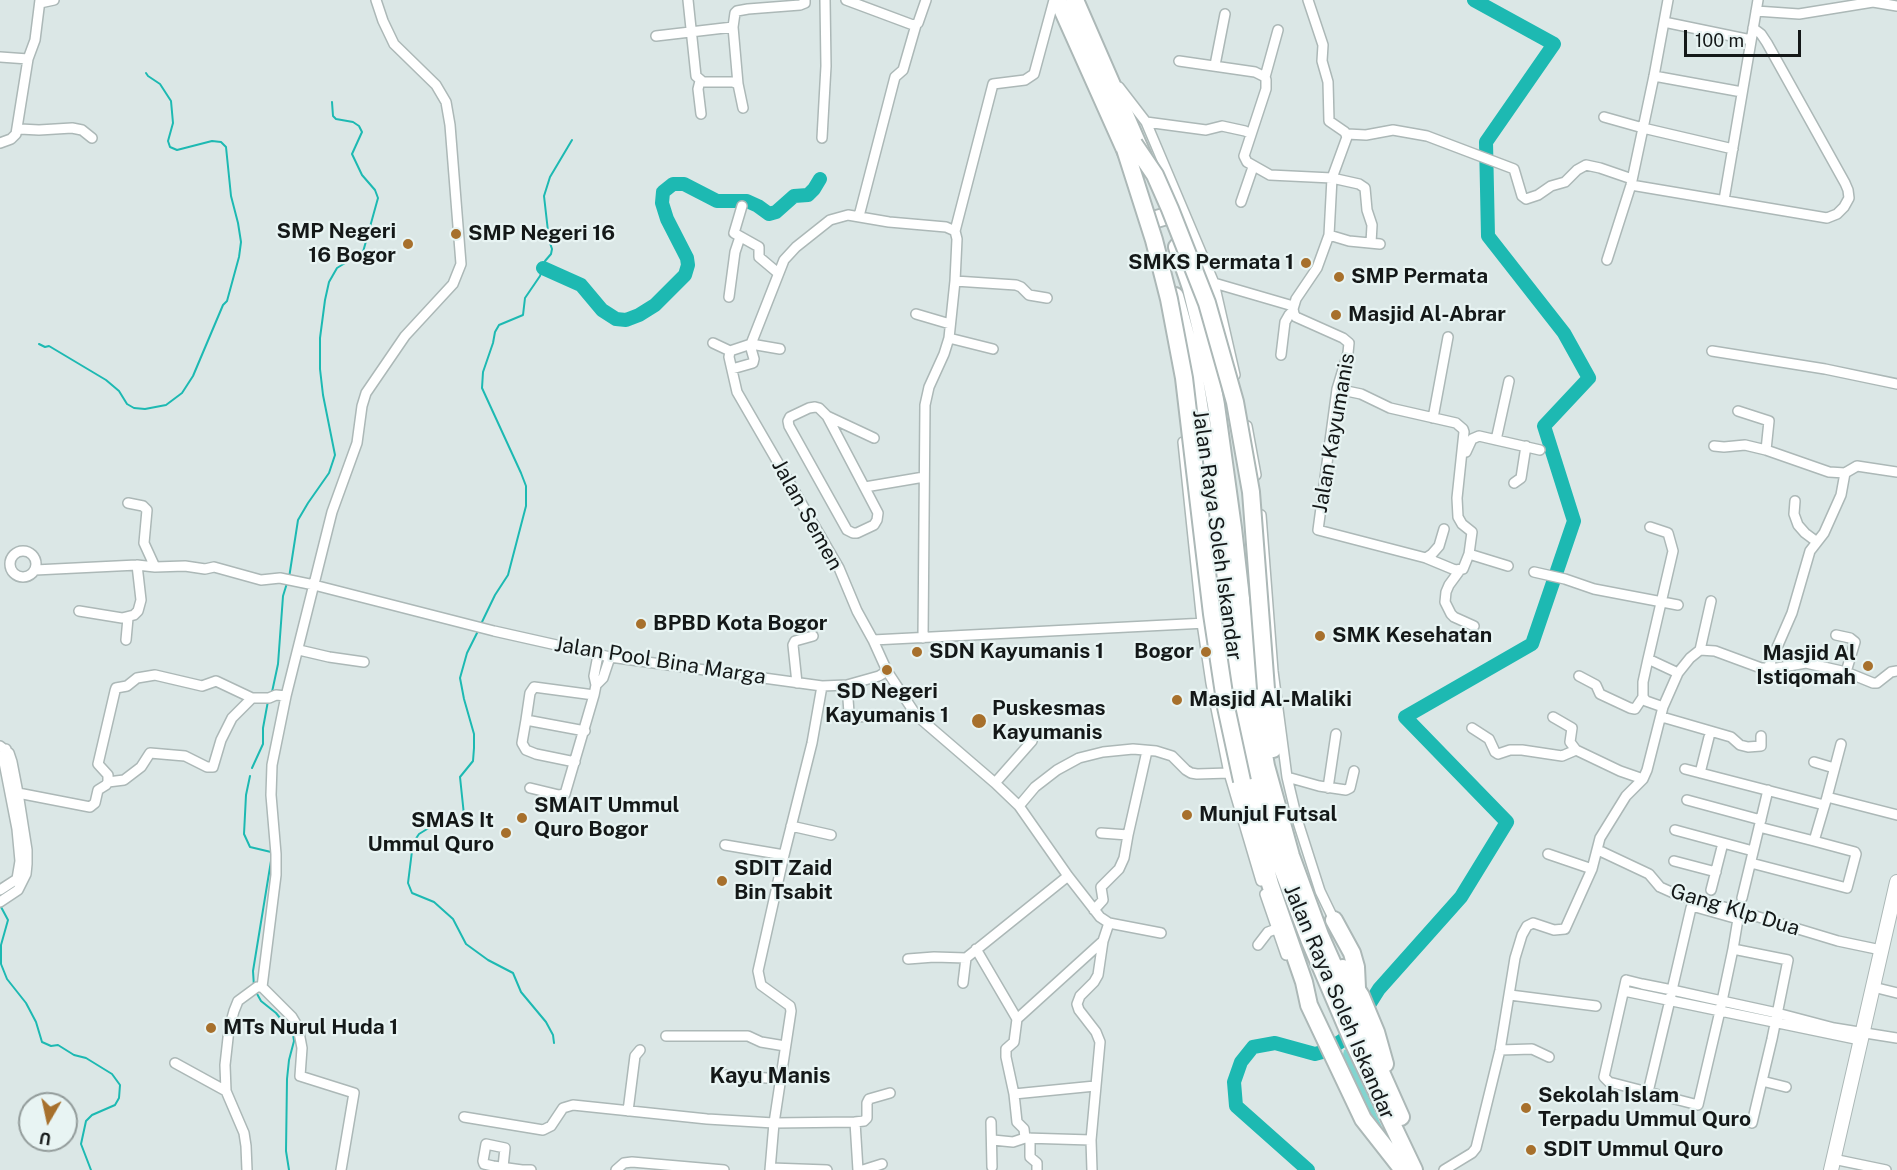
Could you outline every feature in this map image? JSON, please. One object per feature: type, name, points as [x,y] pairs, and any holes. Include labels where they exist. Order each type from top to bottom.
[{"type":"highway","points":[[1058,0],[1130,147],[1155,176],[1207,303],[1235,402],[1251,492],[1266,689],[1275,762],[1286,814],[1315,904],[1340,960],[1365,1037]]},
{"type":"highway","name":"Jalan Raya Soleh Iskandar","points":[[1058,0],[1137,176],[1160,218],[1191,288],[1216,405],[1236,623],[1235,669],[1267,819],[1290,892],[1350,996],[1414,1170]]},
{"type":"highway","points":[[1069,0],[1130,147],[1169,299],[1184,378],[1212,614],[1235,777],[1310,1006],[1363,1119],[1403,1170]]},
{"type":"highway","name":"Jalan Raya Soleh Iskandar","points":[[1075,0],[1137,140],[1160,218],[1191,354],[1204,443],[1236,623]]},
{"type":"highway","points":[[1334,920],[1352,953],[1356,967],[1350,996]]},
{"type":"highway","name":"Jalan Raya Soleh Iskandar","points":[[1365,1037],[1425,1170]]},
{"type":"main road","points":[[1832,1164],[1897,882]]},
{"type":"street","points":[[1,145],[11,139],[17,131],[28,59],[35,40],[40,2],[54,0]]},
{"type":"street","points":[[247,1170],[244,1132],[226,1091],[225,1065],[231,1018],[238,1001],[256,989],[276,864],[271,795],[277,696],[299,650],[332,512],[357,443],[366,393],[405,336],[447,293],[457,278],[461,264],[450,125],[446,102],[436,86],[394,44],[376,0]]},
{"type":"street","points":[[688,0],[696,76],[700,81],[738,84]]},
{"type":"street","points":[[743,108],[732,27],[737,11],[800,5],[805,3],[805,0]]},
{"type":"street","points":[[822,138],[826,66],[825,0]]},
{"type":"street","points":[[846,0],[916,25]]},
{"type":"street","points":[[859,216],[895,77],[903,70],[926,0]]},
{"type":"street","points":[[923,638],[925,405],[929,387],[949,338],[956,281],[957,239],[955,231],[993,84],[1025,80],[1034,74],[1058,0]]},
{"type":"street","points":[[1308,0],[1323,45],[1322,64],[1328,82],[1329,121],[1347,134],[1366,135],[1402,130],[1427,136],[1515,171],[1522,196],[1526,199],[1530,199],[1551,186],[1565,182],[1586,165],[1600,168],[1632,182],[1724,200],[1827,218],[1837,214],[1849,198],[1845,183],[1767,43],[1753,28]]},
{"type":"street","points":[[1607,260],[1632,182],[1664,22],[1665,0]]},
{"type":"street","points":[[1724,200],[1758,0]]},
{"type":"street","points":[[1756,10],[1794,14],[1818,12],[1874,1],[1897,6]]},
{"type":"street","points":[[1215,65],[1225,14]]},
{"type":"street","points":[[1664,22],[1751,40]]},
{"type":"street","points":[[656,36],[732,27]]},
{"type":"street","points":[[1278,30],[1265,77],[1266,89],[1244,156],[1253,167],[1270,175],[1332,178],[1359,184],[1365,188],[1367,210],[1376,244],[1329,236]]},
{"type":"street","points":[[0,57],[28,59]]},
{"type":"street","points":[[1179,61],[1255,72],[1265,77]]},
{"type":"street","points":[[1108,73],[1146,122],[1214,283],[1253,452],[1263,534],[1274,671],[1287,777],[1297,819],[1320,891],[1334,920]]},
{"type":"street","points":[[1654,76],[1742,92]]},
{"type":"street","points":[[700,81],[698,89],[701,114]]},
{"type":"street","points":[[1604,117],[1732,148]]},
{"type":"street","points":[[1146,122],[1206,130],[1222,126],[1245,131],[1251,135]]},
{"type":"street","points":[[17,131],[20,129],[72,128],[82,130],[92,138]]},
{"type":"street","points":[[1281,355],[1285,322],[1315,273],[1329,236],[1332,178],[1347,134]]},
{"type":"street","points":[[1241,202],[1253,167]]},
{"type":"street","points":[[742,206],[734,231],[740,237],[759,247],[759,257],[778,273]]},
{"type":"street","points":[[730,351],[732,369],[753,363],[751,344],[778,273],[788,255],[823,225],[843,215],[946,227],[955,231]]},
{"type":"street","points":[[729,297],[735,252],[740,237]]},
{"type":"street","points":[[956,281],[1017,285],[1029,295],[1047,298]]},
{"type":"street","points":[[1191,288],[1214,283],[1293,309]]},
{"type":"street","name":"Jalan Kayumanis","points":[[1293,309],[1296,317],[1343,338],[1349,344],[1337,389],[1318,530],[1426,558]]},
{"type":"street","points":[[916,314],[950,324]]},
{"type":"street","points":[[1433,418],[1448,337]]},
{"type":"street","points":[[949,338],[993,349]]},
{"type":"street","points":[[713,343],[730,351],[751,344],[780,349]]},
{"type":"street","points":[[1713,351],[1825,369],[1897,384]]},
{"type":"street","name":"Jalan Semen","points":[[732,369],[736,392],[839,568],[857,611],[873,640]]},
{"type":"street","points":[[1496,440],[1509,381]]},
{"type":"street","points":[[1337,389],[1361,394],[1390,408],[1456,423],[1463,429],[1457,498],[1458,517],[1462,524],[1472,532],[1469,554],[1463,569],[1449,585],[1445,602],[1450,614],[1474,626]]},
{"type":"street","points":[[809,408],[819,408],[827,416],[865,488],[878,513],[877,520],[874,525],[853,533],[847,530],[788,424],[790,417],[809,408]]},
{"type":"street","points":[[1738,411],[1769,421],[1766,450]]},
{"type":"street","points":[[827,416],[874,438]]},
{"type":"street","points":[[1462,457],[1475,437],[1540,450]]},
{"type":"street","points":[[1204,443],[1183,442],[1202,623],[1211,683],[1276,929],[1310,1006]]},
{"type":"street","points":[[1714,446],[1745,445],[1829,472],[1845,472],[1857,466],[1897,472]]},
{"type":"street","points":[[1514,483],[1521,478],[1526,446]]},
{"type":"street","points":[[1768,668],[1792,613],[1810,551],[1824,533],[1841,495],[1845,472]]},
{"type":"street","points":[[865,488],[924,477]]},
{"type":"street","points":[[1795,501],[1794,514],[1798,525],[1817,542]]},
{"type":"street","points":[[128,503],[143,506],[147,510],[144,543],[155,567]]},
{"type":"street","points":[[1579,676],[1596,685],[1598,693],[1630,708],[1637,707],[1643,697],[1644,676],[1672,551],[1668,533],[1650,526]]},
{"type":"street","points":[[1426,558],[1439,546],[1444,529]]},
{"type":"street","points":[[24,550],[36,559],[35,570],[30,575],[22,577],[5,563],[14,554],[24,550]]},
{"type":"street","points":[[1469,554],[1508,566]]},
{"type":"street","points":[[1426,558],[1460,570]]},
{"type":"street","points":[[79,611],[128,618],[134,615],[140,607],[137,565]]},
{"type":"street","name":"Jalan Pool Bina Marga","points":[[35,570],[137,565],[185,566],[205,569],[214,567],[261,580],[280,578],[314,585],[494,632],[610,657],[822,686],[847,685],[879,676],[887,671]]},
{"type":"street","points":[[1539,573],[1594,589],[1678,605]]},
{"type":"street","points":[[1444,1170],[1472,1153],[1476,1148],[1500,1050],[1515,958],[1522,935],[1527,926],[1537,923],[1554,930],[1565,929],[1592,869],[1600,838],[1626,796],[1647,770],[1662,712],[1678,673],[1700,650],[1711,601]]},
{"type":"street","points":[[126,640],[128,618]]},
{"type":"street","points":[[1161,933],[1109,923],[1094,910],[1019,806],[916,715],[887,671],[873,640],[1236,623]]},
{"type":"street","points":[[1836,635],[1855,642],[1846,672]]},
{"type":"street","points":[[797,683],[793,645],[795,641],[813,636]]},
{"type":"street","points":[[299,650],[364,662]]},
{"type":"street","points":[[1700,650],[1715,651],[1753,666],[1768,668],[1806,663],[1846,672],[1874,683],[1891,672],[1897,671]]},
{"type":"street","points":[[530,788],[564,795],[585,731],[595,690],[594,676],[598,655]]},
{"type":"street","points":[[595,690],[603,678],[610,657]]},
{"type":"street","points":[[1648,659],[1678,673]]},
{"type":"street","points":[[108,782],[108,775],[98,764],[116,688],[124,687],[137,678],[155,675],[200,686],[213,681],[220,682],[252,698],[277,696]]},
{"type":"street","points":[[847,685],[849,713],[857,717],[871,716]]},
{"type":"street","points":[[822,686],[814,735],[758,971],[761,985],[790,1006],[770,1169],[827,1170]]},
{"type":"street","points":[[575,762],[526,750],[522,743],[530,693],[534,687],[595,690]]},
{"type":"street","points":[[1643,697],[1662,712],[1731,738],[1740,745],[1761,746],[1761,736]]},
{"type":"street","points":[[18,793],[90,807],[95,803],[98,790],[108,782],[124,780],[141,767],[150,753],[185,756],[207,767],[213,767],[221,740],[232,718],[252,698]]},
{"type":"street","points":[[1553,717],[1572,728],[1570,742],[1576,750],[1642,779]]},
{"type":"street","points":[[526,720],[585,731]]},
{"type":"street","points":[[1472,728],[1489,739],[1498,754],[1510,750],[1522,750],[1562,756],[1576,750]]},
{"type":"street","points":[[1328,788],[1336,734]]},
{"type":"street","points":[[995,783],[1032,741],[1033,735]]},
{"type":"street","points":[[1700,772],[1709,737]]},
{"type":"street","points":[[1814,841],[1841,744]]},
{"type":"street","points":[[3,748],[9,753],[12,762],[27,850],[26,874],[18,890],[3,901]]},
{"type":"street","points":[[0,890],[17,879],[20,861],[3,748]]},
{"type":"street","points":[[1019,806],[1045,779],[1079,758],[1117,750],[1147,751],[1172,756],[1186,770],[1197,774],[1235,777]]},
{"type":"street","points":[[1094,910],[1103,900],[1101,887],[1119,869],[1124,858],[1147,751]]},
{"type":"street","points":[[1814,762],[1834,768]]},
{"type":"street","points":[[1685,769],[1768,790],[1897,815]]},
{"type":"street","points":[[1287,777],[1328,788],[1346,790],[1350,788],[1354,771]]},
{"type":"street","points":[[1742,898],[1768,790]]},
{"type":"street","points":[[1687,800],[1856,854],[1847,888],[1750,863]]},
{"type":"street","points":[[791,826],[831,835]]},
{"type":"street","points":[[1675,830],[1754,851]]},
{"type":"street","points":[[1101,833],[1128,835]]},
{"type":"street","points":[[1711,890],[1723,843]]},
{"type":"street","points":[[725,845],[784,855]]},
{"type":"street","name":"Gang Klp Dua","points":[[1598,850],[1649,874],[1660,887],[1680,897],[1732,909],[1838,941],[1881,950]]},
{"type":"street","points":[[1548,854],[1592,869]]},
{"type":"street","points":[[1674,861],[1716,872]]},
{"type":"street","points":[[963,983],[966,958],[1068,876]]},
{"type":"street","points":[[1648,1092],[1671,995],[1692,906],[1738,919],[1721,1006],[1698,1105],[1613,1084],[1604,1077],[1624,991],[1671,995],[1721,1006],[1774,1023],[1861,1036],[1897,1038]]},
{"type":"street","points":[[1092,1170],[1091,1140],[1100,1047],[1099,1037],[1077,1004],[1080,996],[1098,975],[1103,940],[1109,923]]},
{"type":"street","points":[[1258,945],[1268,932],[1276,929]]},
{"type":"street","points":[[1017,1019],[1103,940]]},
{"type":"street","points":[[1733,948],[1788,960],[1752,1123]]},
{"type":"street","points":[[976,949],[1017,1019],[1014,1042],[1001,1058],[1014,1094],[1017,1122],[1024,1129],[1028,1138],[1030,1157],[1037,1163],[1037,1170]]},
{"type":"street","points":[[908,959],[966,958]]},
{"type":"street","points":[[1873,987],[1897,993]]},
{"type":"street","points":[[256,989],[292,1017],[298,1027],[302,1048],[300,1076],[354,1093],[341,1170]]},
{"type":"street","points":[[1510,995],[1596,1005]]},
{"type":"street","points":[[1721,1006],[1777,1012],[1861,1036]]},
{"type":"street","points":[[666,1036],[748,1036],[761,1042],[785,1046]]},
{"type":"street","points":[[1500,1050],[1532,1049],[1549,1057]]},
{"type":"street","points":[[628,1111],[635,1056],[640,1050]]},
{"type":"street","points":[[175,1063],[226,1091]]},
{"type":"street","points":[[726,1075],[780,1078]]},
{"type":"street","points":[[1762,1081],[1786,1087]]},
{"type":"street","points":[[1014,1094],[1095,1086]]},
{"type":"street","points":[[464,1117],[543,1130],[551,1126],[563,1108],[573,1105],[774,1123],[855,1122],[864,1121],[867,1118],[869,1099],[890,1093]]},
{"type":"street","points":[[855,1122],[858,1170]]},
{"type":"street","points":[[991,1122],[992,1167]]},
{"type":"street","points":[[993,1140],[1013,1142],[1028,1138],[1091,1140]]},
{"type":"street","points":[[503,1167],[505,1148],[486,1145],[483,1163],[492,1168],[531,1170]]},
{"type":"street","points":[[616,1170],[624,1163],[632,1162],[724,1170]]},
{"type":"street","points":[[863,1170],[882,1164]]},
{"type":"street","points":[[1832,1164],[1886,1170]]},
{"type":"shaded area","points":[[1347,1049],[1386,1136],[1367,1112],[1342,1059],[1344,1050]]},
{"type":"waterway","points":[[1308,1170],[1236,1106],[1234,1082],[1241,1062],[1253,1047],[1275,1043],[1315,1054],[1326,1051],[1343,1040],[1379,989],[1461,897],[1507,822],[1405,717],[1532,644],[1574,521],[1544,426],[1589,378],[1564,333],[1488,236],[1486,142],[1554,44],[1474,0]]},
{"type":"waterway","points":[[39,344],[49,346],[106,380],[119,391],[127,404],[134,408],[145,409],[166,405],[182,393],[193,376],[223,305],[227,301],[241,242],[231,196],[226,147],[221,142],[212,141],[177,150],[170,147],[168,141],[173,123],[171,101],[160,84],[146,73]]},
{"type":"waterway","points":[[289,578],[298,520],[329,473],[335,455],[320,369],[320,338],[329,282],[337,268],[363,252],[378,198],[375,190],[362,175],[352,154],[362,132],[353,122],[336,119],[333,116],[332,102]]},
{"type":"waterway","points":[[481,624],[508,575],[526,506],[526,486],[482,388],[483,372],[499,325],[523,315],[525,298],[551,254],[544,196],[550,177],[572,140]]},
{"type":"waterway","points":[[543,268],[581,285],[602,310],[616,319],[626,320],[655,305],[685,275],[688,265],[687,258],[667,219],[662,203],[663,192],[673,184],[684,184],[717,201],[747,201],[769,214],[776,212],[794,196],[808,195],[820,179]]},
{"type":"waterway","points":[[272,692],[278,664],[283,596],[287,583]]},
{"type":"waterway","points":[[479,629],[467,653],[460,678],[474,734],[473,761],[460,777],[463,820],[457,823],[432,826],[419,834],[413,843],[408,883],[412,893],[434,902],[453,919],[466,944],[488,960],[513,973],[521,992],[546,1022],[553,1035],[554,1043]]},
{"type":"waterway","points":[[252,768],[263,744],[263,728],[268,701]]},
{"type":"waterway","points":[[250,776],[246,795],[244,834],[250,847],[271,852],[253,971],[254,987]]},
{"type":"waterway","points":[[0,905],[8,920],[1,945],[1,964],[7,979],[26,1003],[36,1022],[42,1042],[51,1046],[58,1045],[74,1055],[86,1058],[112,1074],[120,1085],[119,1098],[115,1105],[92,1115],[86,1121],[81,1144],[91,1170]]},
{"type":"waterway","points":[[256,992],[261,1001],[276,1013],[293,1034],[294,1041],[287,1079],[286,1151],[289,1170]]},
{"type":"place","name":"SMP Negeri 16","points":[[456,234]]},
{"type":"place","name":"SMP Negeri 16 Bogor","points":[[408,244]]},
{"type":"place","name":"SMKS Permata 1","points":[[1306,263]]},
{"type":"place","name":"SMP Permata","points":[[1339,277]]},
{"type":"place","name":"Masjid Al-Abrar","points":[[1336,315]]},
{"type":"place","name":"BPBD Kota Bogor","points":[[641,624]]},
{"type":"place","name":"SMK Kesehatan","points":[[1320,636]]},
{"type":"place","name":"SDN Kayumanis 1","points":[[917,652]]},
{"type":"place","name":"Bogor","points":[[1206,652]]},
{"type":"place","name":"Masjid Al Istiqomah","points":[[1868,666]]},
{"type":"place","name":"SD Negeri Kayumanis 1","points":[[887,670]]},
{"type":"place","name":"Masjid Al-Maliki","points":[[1177,700]]},
{"type":"place","name":"Puskesmas Kayumanis","points":[[979,721]]},
{"type":"place","name":"Munjul Futsal","points":[[1187,815]]},
{"type":"place","name":"SMAIT Ummul Quro Bogor","points":[[522,818]]},
{"type":"place","name":"SMAS It Ummul Quro","points":[[506,833]]},
{"type":"place","name":"SDIT Zaid Bin Tsabit","points":[[722,881]]},
{"type":"place","name":"MTs Nurul Huda 1","points":[[211,1028]]},
{"type":"place","name":"Sekolah Islam Terpadu Ummul Quro","points":[[1526,1108]]},
{"type":"place","name":"SDIT Ummul Quro","points":[[1531,1150]]},
{"type":"district","name":"Kayu Manis","points":[[770,1076]]}]
